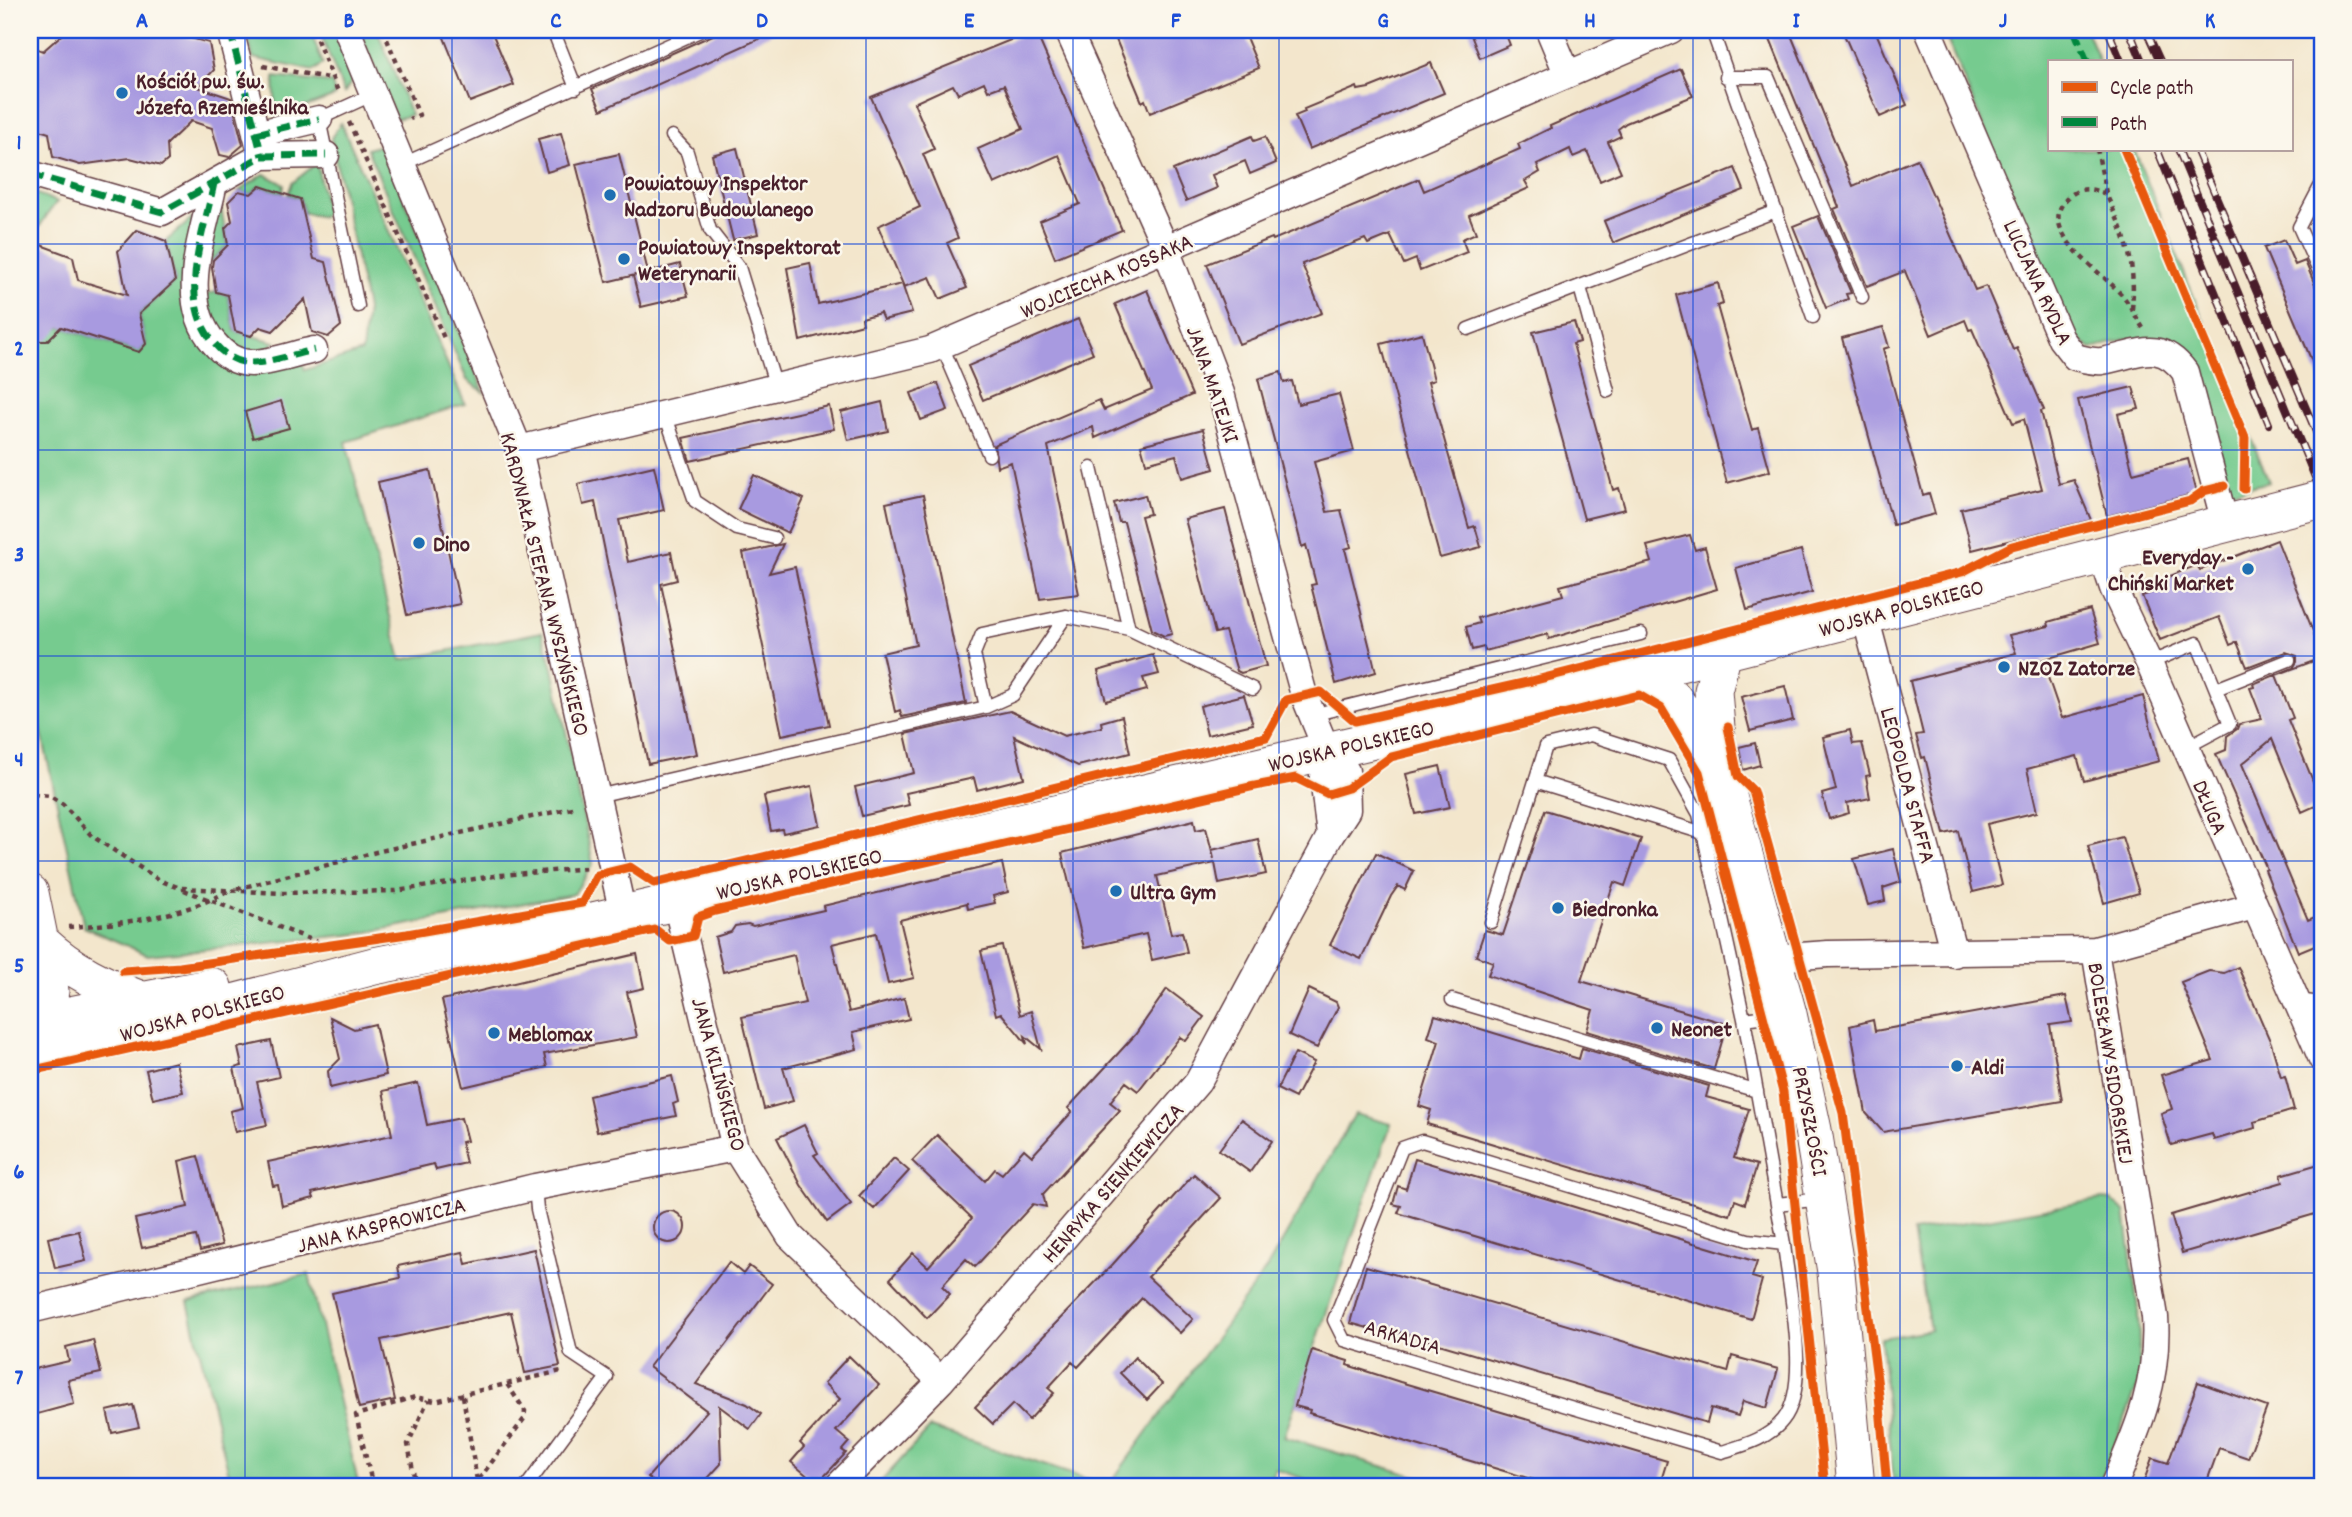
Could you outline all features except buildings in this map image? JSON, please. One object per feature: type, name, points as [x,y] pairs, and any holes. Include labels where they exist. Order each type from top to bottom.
[{"type":"street","points":[[230,30],[259,145]]},
{"type":"street","name":"KARDYNAŁA STEFANA WYSZYŃSKIEGO","points":[[347,30],[519,449],[623,914]]},
{"type":"street","name":"JANA MATEJKI","points":[[1068,30],[1166,249],[1221,393],[1311,715],[1327,751]]},
{"type":"street","points":[[1549,30],[1567,73]]},
{"type":"street","name":"WOJCIECHA KOSSAKA","points":[[519,449],[942,345],[1671,30]]},
{"type":"street","name":"LUCJANA RYDLA","points":[[1928,30],[2061,339],[2075,357],[2098,362],[2143,351],[2160,351]]},
{"type":"street","points":[[30,174],[162,212],[214,183],[259,145],[319,118]]},
{"type":"street","points":[[259,145],[326,155]]},
{"type":"street","points":[[214,183],[194,283],[197,315],[208,337],[222,353],[251,363],[314,350]]},
{"type":"street","points":[[2160,351],[2174,357],[2185,372],[2225,523]]},
{"type":"street","name":"WOJSKA POLSKIEGO","points":[[30,1056],[374,966],[676,902],[1633,677],[2322,499]]},
{"type":"street","name":"DŁUGA","points":[[2102,555],[2113,588],[2149,663],[2322,1059]]},
{"type":"street","name":"LEOPOLDA STAFFA","points":[[1865,616],[1954,954]]},
{"type":"street","name":"PRZYSZŁOŚCI","points":[[1723,653],[1713,691],[1719,764],[1788,1014],[1826,1198],[1843,1331],[1856,1487]]},
{"type":"street","name":"PRZYSZŁOŚCI","points":[[1633,677],[1673,698],[1719,764]]},
{"type":"street","name":"HENRYKA SIENKIEWICZA","points":[[837,1487],[941,1381],[1198,1082],[1329,836],[1323,777],[1327,751]]},
{"type":"street","points":[[30,894],[53,935],[65,965],[97,983],[141,1000]]},
{"type":"street","name":"JANA KILIŃSKIEGO","points":[[676,902],[735,1148],[790,1236],[941,1381]]},
{"type":"street","points":[[2095,950],[2253,906]]},
{"type":"street","points":[[53,935],[50,991],[33,1017],[57,1029],[95,1040]]},
{"type":"street","name":"BOLESŁAWY SIDORSKIEJ","points":[[1773,958],[1828,954],[2095,950],[2155,1317],[2157,1353],[2144,1409],[2113,1487]]},
{"type":"street","name":"WOJSKA POLSKIEGO","points":[[33,1017],[230,985],[374,966]]},
{"type":"street","name":"JANA KASPROWICZA","points":[[30,1310],[535,1186],[735,1148]]},
{"type":"lane","points":[[553,30],[576,88]]},
{"type":"lane","points":[[403,164],[702,30]]},
{"type":"lane","points":[[1712,30],[1726,77],[1813,317]]},
{"type":"lane","points":[[1726,77],[1768,77],[1862,297]]},
{"type":"lane","points":[[358,306],[319,118],[374,94]]},
{"type":"lane","points":[[671,136],[687,152],[709,230],[739,267],[776,387]]},
{"type":"lane","points":[[2322,182],[2299,227],[2322,278]]},
{"type":"lane","points":[[1468,329],[1776,211]]},
{"type":"lane","points":[[1580,287],[1608,391]]},
{"type":"lane","points":[[942,345],[989,455]]},
{"type":"lane","points":[[665,414],[695,500],[737,529],[774,538]]},
{"type":"lane","points":[[1091,468],[1129,629]]},
{"type":"lane","points":[[597,796],[986,706],[1013,695],[1066,616]]},
{"type":"lane","points":[[986,706],[974,653],[982,634],[1066,616],[1129,629],[1253,689]]},
{"type":"lane","points":[[1311,715],[1641,634]]},
{"type":"lane","points":[[2149,663],[2197,643],[2230,724],[2185,748]]},
{"type":"lane","points":[[2216,689],[2289,660]]},
{"type":"lane","name":"ARKADIA","points":[[1535,781],[1546,746],[1591,735],[1669,760],[1699,814],[1744,1019],[1784,1244],[1798,1371],[1794,1397],[1784,1420],[1756,1442],[1722,1452],[1344,1340],[1334,1320],[1402,1148],[1422,1141],[1748,1240],[1784,1244]]},
{"type":"lane","points":[[1491,922],[1535,781],[1703,834]]},
{"type":"lane","points":[[1452,1000],[1757,1091]]},
{"type":"lane","points":[[2296,1000],[2322,1003]]},
{"type":"lane","points":[[1744,1019],[1788,1014]]},
{"type":"lane","points":[[526,1487],[607,1377],[572,1353],[537,1209],[535,1186]]},
{"type":"lane","points":[[1777,1204],[1826,1198]]},
{"type":"path","points":[[313,30],[343,108],[446,342]]},
{"type":"path","points":[[238,61],[333,79]]},
{"type":"path","points":[[2096,150],[2106,194],[2130,246],[2133,267],[2132,309]]},
{"type":"path","points":[[2106,194],[2092,188],[2077,191],[2064,200],[2060,218],[2066,239],[2075,253],[2120,292],[2160,351]]},
{"type":"path","points":[[33,793],[50,796],[63,804],[92,836],[159,880],[325,945]]},
{"type":"path","points":[[53,935],[131,923],[210,901],[230,890],[376,852],[554,813]]},
{"type":"path","points":[[180,888],[396,891],[501,875],[595,868],[597,875]]},
{"type":"path","points":[[373,1487],[356,1415],[415,1396],[428,1400],[463,1396],[566,1370],[572,1353]]},
{"type":"path","points":[[473,1487],[524,1419],[525,1411],[507,1384]]},
{"type":"path","points":[[463,1396],[477,1482]]},
{"type":"path","points":[[416,1487],[408,1444],[428,1400]]},
{"type":"path","points":[[408,1487],[414,1481]]},
{"type":"green space","points":[[246,30],[310,30],[323,64],[313,71],[253,58]]},
{"type":"green space","points":[[319,30],[334,30],[354,78],[344,93]]},
{"type":"green space","points":[[359,30],[377,30],[411,115],[396,119]]},
{"type":"green space","points":[[1943,30],[2086,30],[2099,60],[2048,60],[2048,150],[2134,150],[2269,482],[2230,492],[2192,359],[2170,339],[2126,339],[2091,349],[2075,336],[2063,317]]},
{"type":"green space","points":[[274,77],[332,83],[335,96],[276,118]]},
{"type":"green space","points":[[341,123],[465,404],[346,442],[401,660],[542,632],[553,668],[593,864],[574,894],[357,934],[148,955],[84,927],[30,679],[30,341],[41,339],[61,327],[139,352],[146,344],[139,314],[175,281],[166,241],[201,211],[205,340],[302,362],[305,370],[362,352],[367,309],[331,138]]},
{"type":"green space","points":[[382,145],[484,392],[467,380],[367,149]]},
{"type":"green space","points":[[317,163],[326,213],[322,217],[304,213],[300,199],[288,194],[292,183]]},
{"type":"green space","points":[[264,174],[284,184],[283,193],[260,186],[251,194],[239,191]]},
{"type":"green space","points":[[30,191],[57,202],[30,239]]},
{"type":"green space","points":[[221,208],[228,245],[209,263],[214,212]]},
{"type":"green space","points":[[216,292],[228,295],[235,331],[275,342],[263,354],[235,351],[197,296]]},
{"type":"green space","points":[[1355,1114],[1391,1124],[1284,1437],[1452,1487],[1328,1487],[1275,1469],[1267,1487],[876,1487],[930,1428],[1108,1486],[1267,1268]]},
{"type":"green space","points":[[2102,1199],[2112,1200],[2125,1212],[2138,1310],[2140,1380],[2098,1487],[1894,1487],[1881,1338],[1930,1330],[1913,1232]]},
{"type":"green space","points":[[309,1274],[359,1487],[232,1487],[188,1302]]},
{"type":"railway","points":[[2108,30],[2121,60]]},
{"type":"railway","points":[[2129,30],[2142,60]]},
{"type":"railway","points":[[2146,30],[2160,60]]},
{"type":"railway","points":[[2157,150],[2269,424]]},
{"type":"railway","points":[[2178,150],[2322,494]]},
{"type":"railway","points":[[2196,150],[2322,446]]},
{"type":"marked path","points":[[230,30],[262,156]]},
{"type":"marked path","points":[[2074,30],[2087,60]]},
{"type":"marked path","points":[[256,134],[319,119]]},
{"type":"marked path","points":[[30,174],[162,212],[262,156],[326,155]]},
{"type":"marked path","points":[[214,183],[196,266],[197,307],[203,326],[221,351],[245,363],[266,362],[314,350]]},
{"type":"cycle path","points":[[2124,150],[2245,438],[2244,489]]},
{"type":"cycle path","points":[[123,971],[180,967],[407,934],[582,903],[597,875],[630,867],[654,883],[1266,737],[1286,700],[1321,692],[1355,721],[1532,681],[1962,572],[2012,546],[2190,501],[2204,491],[2224,486]]},
{"type":"cycle path","points":[[30,1071],[646,932],[656,930],[670,941],[693,936],[698,917],[715,911],[1250,787],[1296,778],[1328,794],[1348,788],[1391,757],[1639,695],[1661,708],[1699,772],[1783,1092],[1825,1487]]},
{"type":"cycle path","points":[[1728,727],[1738,776],[1753,791],[1843,1113],[1879,1395],[1887,1487]]},
{"type":"place","name":"Kościół pw. św. Józefa Rzemieślnika","points":[[122,93]]},
{"type":"place","name":"Powiatowy Inspektor Nadzoru Budowlanego","points":[[610,195]]},
{"type":"place","name":"Powiatowy Inspektorat Weterynarii","points":[[624,259]]},
{"type":"place","name":"Dino","points":[[419,543]]},
{"type":"place","name":"Everyday - Chiński Market","points":[[2248,569]]},
{"type":"place","name":"NZOZ Zatorze","points":[[2004,667]]},
{"type":"place","name":"Ultra Gym","points":[[1116,891]]},
{"type":"place","name":"Biedronka","points":[[1558,908]]},
{"type":"place","name":"Neonet","points":[[1657,1028]]},
{"type":"place","name":"Meblomax","points":[[494,1033]]},
{"type":"place","name":"Aldi","points":[[1957,1066]]}]
